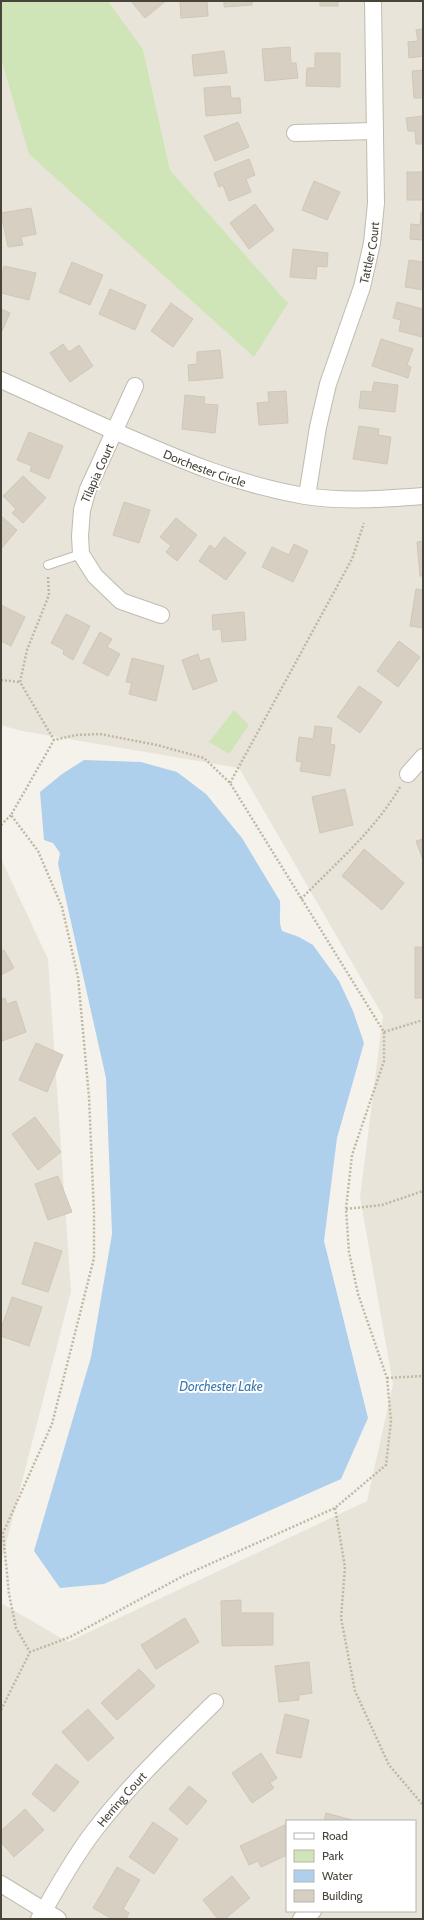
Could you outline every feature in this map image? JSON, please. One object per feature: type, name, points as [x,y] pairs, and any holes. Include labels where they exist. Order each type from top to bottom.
[{"type":"street","name":"Tattler Court","points":[[307,496],[324,399],[334,364],[362,287],[372,243],[376,203],[374,1]]},
{"type":"street","points":[[295,133],[375,131]]},
{"type":"street","name":"Dorchester Circle","points":[[1,380],[219,475],[257,486],[307,496],[366,499],[423,496]]},
{"type":"street","name":"Tilapia Court","points":[[81,554],[80,536],[82,510],[88,489],[116,431],[135,386]]},
{"type":"street","points":[[81,554],[95,576],[121,601],[161,615]]},
{"type":"street","points":[[408,774],[423,757]]},
{"type":"street","name":"Herring Court","points":[[42,1914],[93,1832],[108,1813],[142,1774],[215,1702]]},
{"type":"street","points":[[1,1884],[42,1914],[58,1919]]},
{"type":"street","points":[[301,1919],[312,1912]]},
{"type":"lane","points":[[48,565],[81,554]]},
{"type":"path","points":[[230,783],[352,559],[364,523]]},
{"type":"path","points":[[48,565],[49,595],[27,650],[20,682],[54,740]]},
{"type":"path","points":[[1,680],[20,682]]},
{"type":"path","points":[[1,825],[11,815],[54,740],[76,735],[100,734],[157,745],[204,758],[230,783],[384,1032],[384,1061],[352,1155],[346,1209],[349,1252],[358,1294],[387,1378],[391,1421],[386,1465],[335,1508],[183,1576],[70,1637],[30,1652],[1,1710]]},
{"type":"path","points":[[301,899],[390,804],[408,774]]},
{"type":"path","points":[[11,815],[38,851],[59,900],[78,977],[89,1097],[94,1213],[94,1258],[52,1424],[2,1533],[9,1594],[16,1628],[30,1652]]},
{"type":"path","points":[[384,1032],[423,1020]]},
{"type":"path","points":[[346,1209],[382,1205],[423,1190]]},
{"type":"path","points":[[387,1378],[423,1376]]},
{"type":"path","points":[[335,1508],[345,1567],[341,1618],[355,1691],[389,1765],[423,1805]]},
{"type":"shaded area","points":[[108,1],[423,1],[423,1919],[1,1919],[1,1603],[68,1642],[367,1501],[393,1384],[360,1197],[383,1016],[239,768],[22,731],[1,725],[1,59],[30,154],[288,303],[170,170],[143,49]]},
{"type":"shaded area","points":[[1,859],[48,959],[71,1291],[1,1563]]},
{"type":"green space","points":[[1,1],[108,1],[143,49],[170,170],[288,303],[254,357],[29,154],[1,59]]},
{"type":"green space","points":[[234,710],[249,725],[229,754],[209,742]]},
{"type":"water","name":"Dorchester Lake","points":[[84,760],[141,762],[177,772],[206,794],[242,838],[280,901],[280,920],[282,931],[299,937],[313,945],[339,981],[353,1011],[364,1043],[337,1138],[324,1241],[368,1418],[341,1479],[104,1584],[60,1588],[34,1551],[91,1357],[112,1234],[106,1078],[58,864],[60,853],[53,843],[44,840],[40,792],[62,774]]},
{"type":"building","points":[[131,1],[166,1],[145,18]]},
{"type":"building","points":[[180,1],[207,1],[208,16],[181,18]]},
{"type":"building","points":[[224,1],[252,1],[252,5],[224,7]]},
{"type":"building","points":[[320,1],[338,1],[338,6],[320,6]]},
{"type":"building","points":[[423,29],[423,56],[409,58],[408,42],[418,41],[416,30]]},
{"type":"building","points":[[290,47],[291,63],[296,63],[298,78],[265,81],[262,49]]},
{"type":"building","points":[[224,51],[227,73],[194,76],[192,55]]},
{"type":"building","points":[[315,53],[340,53],[340,87],[306,86],[307,68],[315,68]]},
{"type":"building","points":[[423,70],[423,98],[414,98],[412,71]]},
{"type":"building","points":[[230,86],[231,98],[240,98],[241,113],[206,116],[204,88]]},
{"type":"building","points":[[423,116],[423,144],[416,144],[415,131],[408,131],[406,118]]},
{"type":"building","points":[[238,122],[249,147],[215,161],[204,136]]},
{"type":"building","points":[[249,159],[255,175],[246,179],[251,192],[229,201],[223,185],[219,187],[214,173]]},
{"type":"building","points":[[407,172],[423,172],[423,200],[407,200]]},
{"type":"building","points":[[314,181],[340,192],[327,220],[302,210]]},
{"type":"building","points":[[255,204],[274,230],[249,249],[230,223]]},
{"type":"building","points":[[31,208],[36,234],[21,237],[23,245],[8,247],[1,213]]},
{"type":"building","points":[[421,212],[423,212],[423,240],[410,239],[411,224],[420,225]]},
{"type":"building","points":[[293,249],[328,253],[327,267],[317,266],[316,279],[290,277]]},
{"type":"building","points":[[409,260],[423,262],[423,290],[405,287]]},
{"type":"building","points":[[72,262],[103,275],[90,305],[59,292]]},
{"type":"building","points":[[4,266],[36,273],[29,300],[1,293],[1,279]]},
{"type":"building","points":[[110,289],[146,305],[135,330],[99,314]]},
{"type":"building","points":[[397,302],[423,309],[422,337],[399,331],[401,320],[393,318]]},
{"type":"building","points":[[171,303],[193,319],[173,347],[151,331]]},
{"type":"building","points":[[1,309],[10,313],[1,333]]},
{"type":"building","points":[[381,339],[413,349],[407,365],[411,367],[408,378],[372,366]]},
{"type":"building","points":[[63,344],[69,352],[79,345],[93,366],[70,382],[50,353]]},
{"type":"building","points":[[220,350],[223,378],[189,381],[188,365],[197,364],[197,352]]},
{"type":"building","points":[[374,382],[398,385],[395,412],[359,408],[361,391],[372,392]]},
{"type":"building","points":[[286,391],[288,423],[259,425],[257,403],[269,402],[268,392]]},
{"type":"building","points":[[185,395],[205,397],[204,404],[218,405],[215,433],[182,429]]},
{"type":"building","points":[[359,426],[379,429],[378,435],[391,437],[387,464],[353,459]]},
{"type":"building","points":[[29,432],[63,446],[49,479],[30,471],[32,466],[17,460]]},
{"type":"building","points":[[23,476],[46,498],[23,523],[12,513],[16,509],[3,496]]},
{"type":"building","points":[[124,502],[150,510],[139,543],[113,535]]},
{"type":"building","points":[[1,516],[17,530],[1,549]]},
{"type":"building","points":[[176,518],[197,535],[177,561],[166,552],[171,546],[160,537]]},
{"type":"building","points":[[224,537],[246,553],[226,580],[199,561],[210,545],[215,549]]},
{"type":"building","points":[[423,541],[423,576],[420,576],[417,542]]},
{"type":"building","points":[[294,544],[308,551],[293,582],[262,567],[272,547],[289,555]]},
{"type":"building","points":[[416,589],[423,590],[423,628],[410,626]]},
{"type":"building","points":[[1,605],[25,617],[11,646],[1,641]]},
{"type":"building","points":[[244,612],[246,640],[222,642],[221,629],[213,630],[212,615]]},
{"type":"building","points":[[66,614],[90,626],[73,660],[63,654],[64,650],[51,643]]},
{"type":"building","points":[[100,632],[112,639],[107,647],[120,654],[108,676],[83,663]]},
{"type":"building","points":[[399,641],[420,657],[398,687],[377,671]]},
{"type":"building","points":[[198,654],[200,661],[209,658],[217,681],[193,690],[182,660]]},
{"type":"building","points":[[132,658],[164,666],[156,701],[129,694],[132,683],[126,682]]},
{"type":"building","points":[[359,686],[382,702],[360,733],[337,717]]},
{"type":"building","points":[[315,726],[332,728],[330,744],[335,745],[330,776],[300,771],[302,762],[296,761],[299,737],[313,739]]},
{"type":"building","points":[[345,789],[353,825],[320,833],[312,797]]},
{"type":"building","points":[[423,839],[423,860],[416,841]]},
{"type":"building","points":[[364,849],[404,883],[382,910],[342,876]]},
{"type":"building","points":[[415,947],[423,947],[423,998],[415,998]]},
{"type":"building","points":[[4,950],[14,968],[1,975],[1,951]]},
{"type":"building","points":[[5,998],[7,1004],[16,1001],[26,1032],[2,1041],[1,1000]]},
{"type":"building","points":[[36,1043],[63,1055],[47,1092],[19,1080]]},
{"type":"building","points":[[35,1117],[61,1152],[38,1170],[12,1134]]},
{"type":"building","points":[[58,1176],[72,1212],[48,1220],[35,1184]]},
{"type":"building","points":[[35,1242],[62,1251],[48,1292],[22,1284]]},
{"type":"building","points":[[12,1297],[42,1307],[29,1346],[1,1336],[1,1329]]},
{"type":"building","points":[[241,1600],[241,1613],[273,1613],[273,1645],[222,1646],[221,1601]]},
{"type":"building","points":[[185,1618],[199,1642],[156,1669],[141,1645]]},
{"type":"building","points":[[309,1662],[312,1693],[299,1695],[299,1700],[279,1702],[275,1666]]},
{"type":"building","points":[[139,1669],[155,1686],[117,1720],[101,1703]]},
{"type":"building","points":[[88,1709],[114,1738],[88,1761],[62,1732]]},
{"type":"building","points":[[285,1714],[309,1720],[301,1758],[276,1753]]},
{"type":"building","points":[[261,1753],[277,1778],[270,1783],[274,1788],[252,1803],[232,1773]]},
{"type":"building","points":[[56,1764],[79,1782],[54,1812],[32,1794]]},
{"type":"building","points":[[189,1786],[207,1801],[187,1825],[169,1809]]},
{"type":"building","points":[[25,1809],[44,1830],[14,1857],[1,1842],[1,1831]]},
{"type":"building","points":[[326,1813],[352,1820],[324,1820]]},
{"type":"building","points":[[153,1822],[178,1839],[154,1874],[129,1857]]},
{"type":"building","points":[[286,1824],[286,1855],[261,1867],[258,1861],[249,1865],[240,1846]]},
{"type":"building","points":[[117,1867],[140,1880],[123,1909],[129,1913],[126,1919],[112,1919],[93,1908]]},
{"type":"building","points":[[232,1876],[250,1898],[225,1919],[218,1919],[203,1900]]}]
